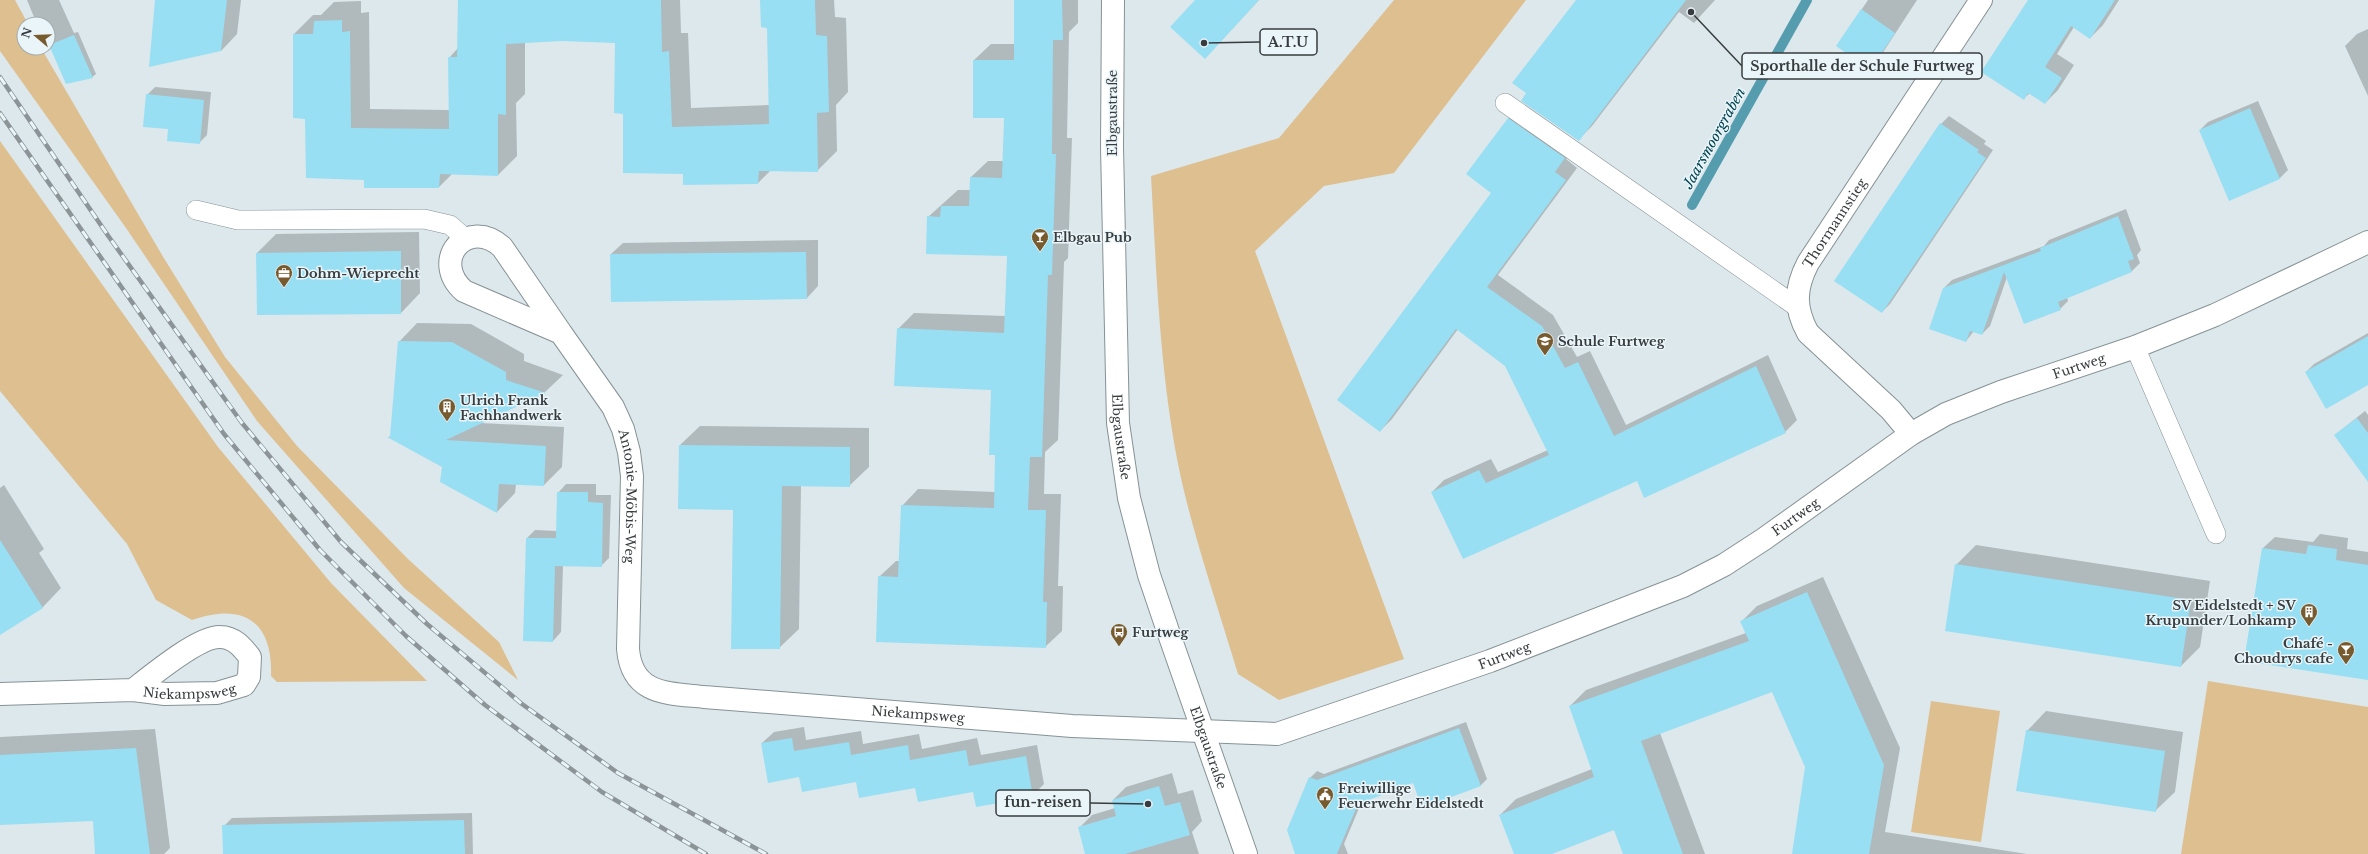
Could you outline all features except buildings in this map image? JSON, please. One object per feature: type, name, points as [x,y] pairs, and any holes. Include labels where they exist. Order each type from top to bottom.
[{"type":"street","name":"Elbgaustraße","points":[[1113,0],[1113,171],[1118,423],[1129,498],[1149,575],[1246,854]]},
{"type":"street","name":"Thormannstieg","points":[[1911,434],[1891,410],[1817,343],[1808,333],[1797,307],[1797,295],[1801,277],[1808,263],[1981,0]]},
{"type":"street","name":"Antonie-Möbis-Weg","points":[[466,239],[484,236],[495,240],[502,247],[613,407],[623,429],[629,452],[632,476],[628,649],[629,665],[637,677]]},
{"type":"street","points":[[466,239],[453,251],[450,264],[452,275],[456,284],[464,291],[561,333]]},
{"type":"street","name":"Furtweg","points":[[1204,731],[1277,734],[1496,658],[1690,582],[1724,565],[1764,539],[1911,434],[1946,414],[2001,392],[2135,347],[2215,315],[2368,242]]},
{"type":"street","name":"Niekampsweg","points":[[0,694],[133,690],[165,694],[217,693],[244,685],[249,677],[250,657],[239,644],[231,639],[221,637],[211,638],[162,667],[133,690]]},
{"type":"street","name":"Niekampsweg","points":[[637,677],[651,688],[668,693],[704,697],[1072,726],[1151,731],[1204,731]]},
{"type":"lane","points":[[1505,103],[1797,307]]},
{"type":"lane","points":[[196,210],[238,220],[424,219],[450,225],[466,239]]},
{"type":"lane","points":[[2135,347],[2216,534]]},
{"type":"shaded area","points":[[0,0],[15,0],[24,16],[16,16],[16,56],[46,56],[162,255],[225,357],[297,446],[408,559],[499,642],[518,680],[404,588],[257,421],[126,228],[0,51]]},
{"type":"shaded area","points":[[1394,0],[1526,0],[1394,173],[1324,186],[1255,251],[1404,659],[1279,700],[1238,674],[1203,560],[1184,491],[1176,452],[1165,374],[1158,295],[1151,176],[1279,138]]},
{"type":"shaded area","points":[[0,141],[218,447],[331,583],[427,681],[277,682],[271,676],[270,657],[267,642],[260,629],[251,621],[240,615],[226,613],[210,615],[192,620],[156,600],[127,544],[0,391]]},
{"type":"shaded area","points":[[2208,681],[2368,707],[2368,854],[2181,854]]},
{"type":"shaded area","points":[[1931,701],[2000,711],[1981,842],[1911,832]]},
{"type":"waterway","name":"Jaarsmoorgraben","points":[[1692,205],[1807,0]]},
{"type":"railway","points":[[0,77],[109,237],[242,423],[341,542],[427,624],[522,704],[618,773],[766,854]]},
{"type":"railway","points":[[0,113],[224,434],[320,550],[406,636],[485,705],[602,792],[706,854]]},
{"type":"place","name":"Sporthalle der Schule Furtweg","points":[[1691,12]]},
{"type":"place","name":"A.T.U","points":[[1204,43]]},
{"type":"place","name":"Elbgau Pub","points":[[1040,252]]},
{"type":"place","name":"Dohm-Wieprecht","points":[[284,288]]},
{"type":"place","name":"Schule Furtweg","points":[[1545,356]]},
{"type":"place","name":"Ulrich Frank Fachhandwerk","points":[[447,422]]},
{"type":"place","name":"SV Eidelstedt + SV Krupunder/Lohkamp","points":[[2309,627]]},
{"type":"place","name":"Furtweg","points":[[1119,647]]},
{"type":"place","name":"Chafé - Choudrys cafe","points":[[2346,665]]},
{"type":"place","name":"fun-reisen","points":[[1148,804]]},
{"type":"place","name":"Freiwillige Feuerwehr Eidelstedt","points":[[1325,810]]}]
